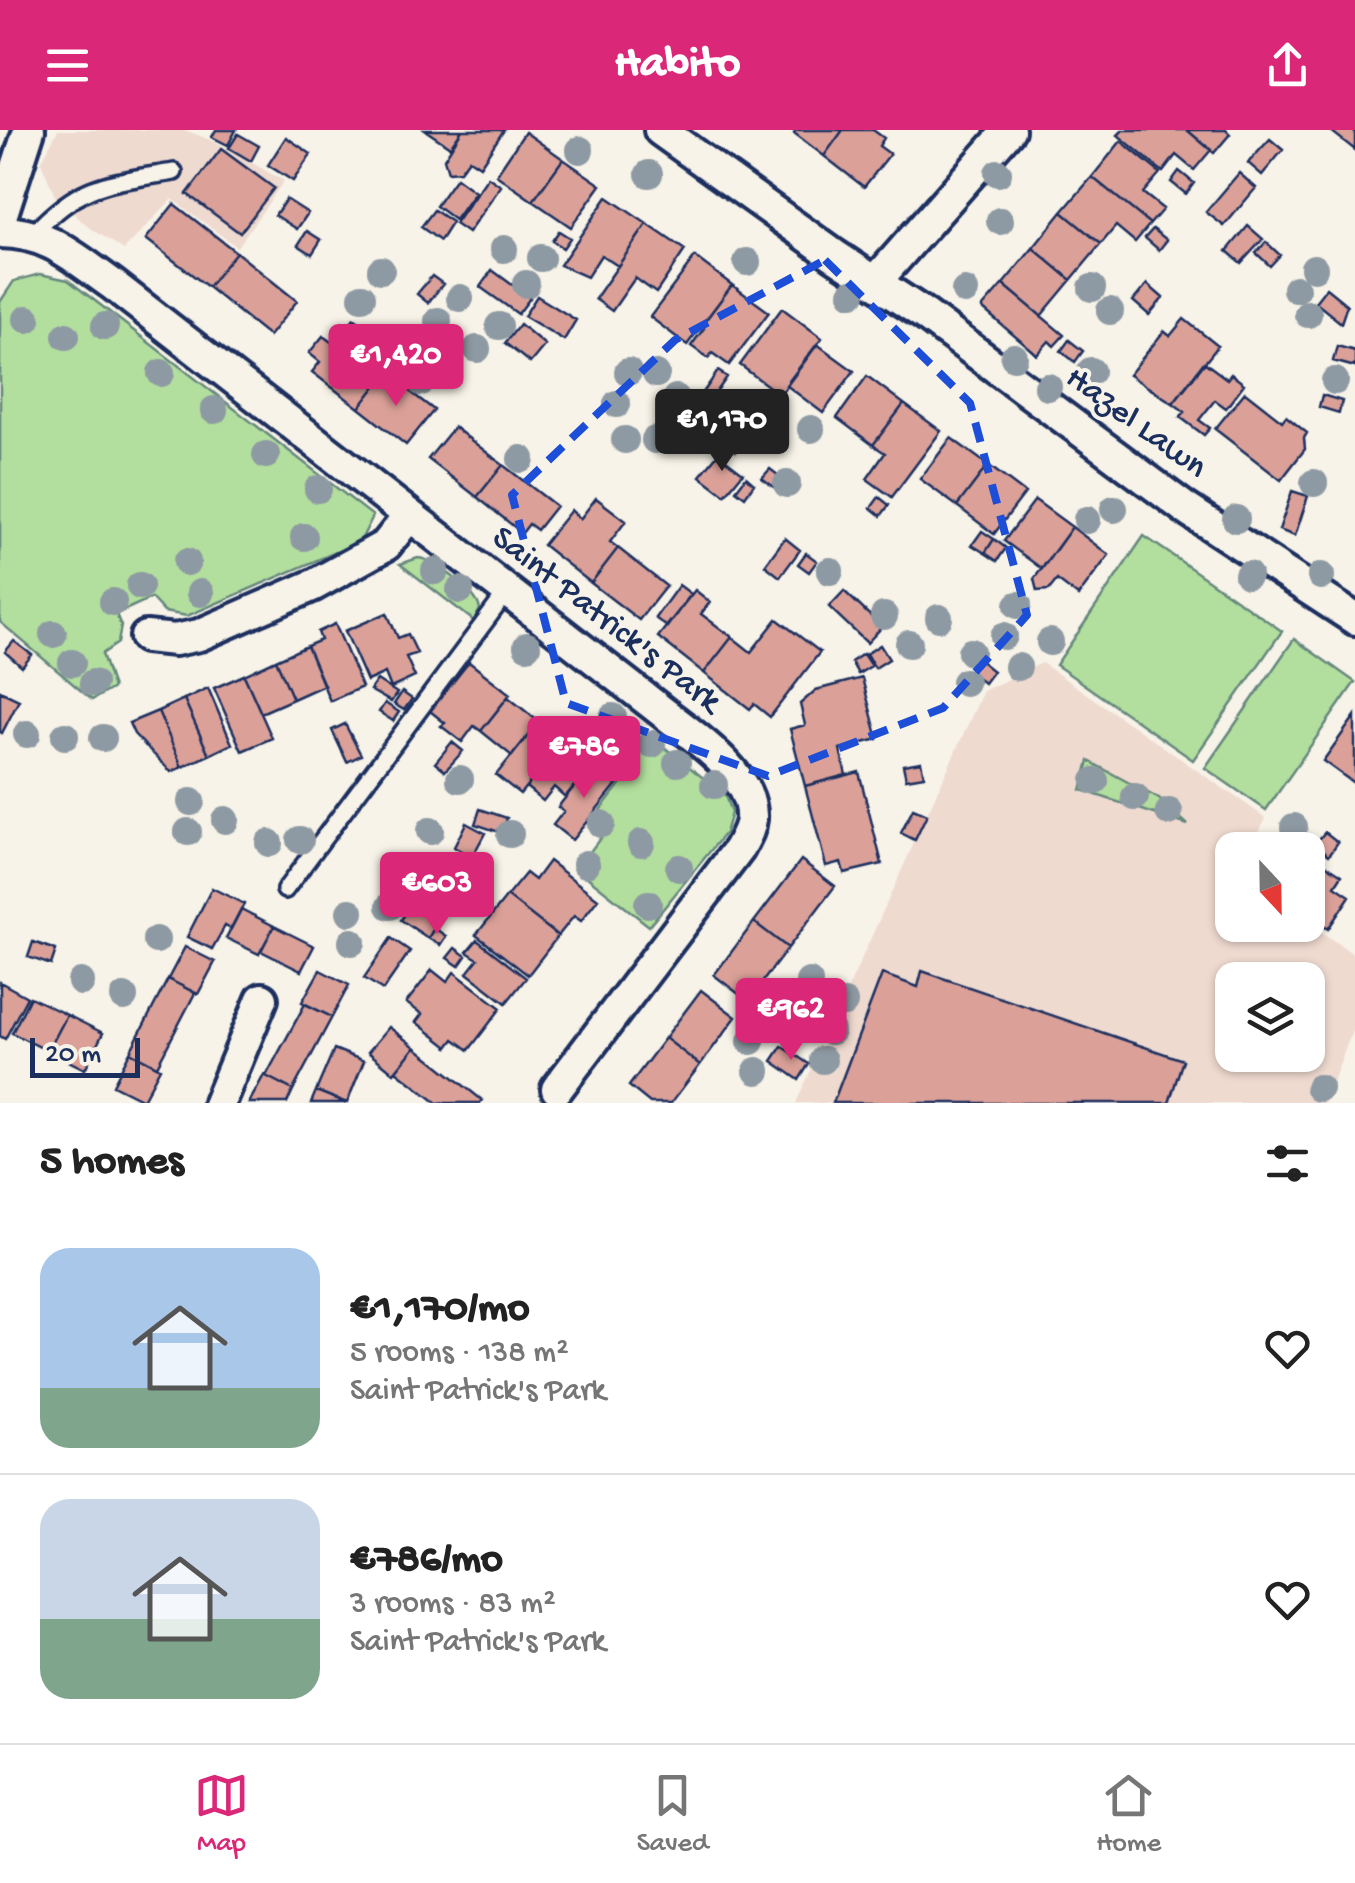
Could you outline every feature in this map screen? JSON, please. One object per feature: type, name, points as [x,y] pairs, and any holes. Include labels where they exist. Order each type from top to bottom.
[{"type":"street","points":[[0,220],[29,130]]},
{"type":"street","name":"Hazel Lawn","points":[[660,130],[876,281],[1185,508],[1355,619]]},
{"type":"street","points":[[876,281],[1009,130]]},
{"type":"street","name":"Saint Patrick's Park","points":[[0,232],[32,234],[53,243],[112,284],[715,755],[746,790],[751,815],[740,849],[557,1089]]},
{"type":"street","points":[[146,637],[175,640],[200,635],[314,585],[386,544],[409,516]]},
{"type":"street","points":[[219,1103],[262,999]]},
{"type":"lane","points":[[32,234],[72,196],[106,182],[174,172]]},
{"type":"lane","points":[[284,890],[507,592]]},
{"type":"highlighted area","points":[[825,260],[970,403],[1027,615],[943,708],[768,776],[566,703],[512,495],[675,340]]},
{"type":"shaded area","points":[[58,130],[185,130],[215,142],[284,181],[237,247],[172,199],[124,250],[86,225],[55,196],[41,162]]},
{"type":"shaded area","points":[[1042,663],[1266,818],[1259,832],[1215,832],[1215,942],[1325,942],[1325,935],[1355,955],[1355,1023],[1325,1103],[796,1103],[983,691]]},
{"type":"green space","points":[[40,274],[68,280],[373,516],[362,538],[350,546],[187,616],[164,612],[151,598],[116,614],[121,626],[118,643],[102,654],[113,688],[92,700],[0,622],[0,302],[14,281]]},
{"type":"green space","points":[[1144,536],[1282,631],[1193,760],[1056,665]]},
{"type":"green space","points":[[418,558],[444,570],[471,594],[480,609],[474,621],[400,564]]},
{"type":"green space","points":[[1294,639],[1355,682],[1266,810],[1205,768]]},
{"type":"green space","points":[[645,732],[725,795],[731,813],[725,833],[649,926],[577,869],[613,821],[600,810],[639,760],[630,751]]},
{"type":"green space","points":[[1089,761],[1159,799],[1188,825],[1081,790]]},
{"type":"building","points":[[216,130],[236,130],[228,145],[212,137]]},
{"type":"building","points":[[425,130],[462,130],[450,147]]},
{"type":"building","points":[[462,130],[504,130],[480,166],[469,159],[460,171],[448,172],[444,159]]},
{"type":"building","points":[[843,130],[824,156],[794,133]]},
{"type":"building","points":[[843,130],[873,130],[884,138],[879,146],[890,154],[864,187],[824,156]]},
{"type":"building","points":[[1123,130],[1187,130],[1211,150],[1194,170],[1176,155],[1163,172],[1118,135]]},
{"type":"building","points":[[1187,130],[1226,130],[1230,134],[1214,153]]},
{"type":"building","points":[[1332,130],[1355,130],[1355,150],[1331,131]]},
{"type":"building","points":[[525,132],[563,159],[533,201],[496,175]]},
{"type":"building","points":[[238,134],[259,146],[251,161],[229,148]]},
{"type":"building","points":[[286,137],[311,154],[293,181],[268,165]]},
{"type":"building","points":[[1270,139],[1283,150],[1262,175],[1248,163]]},
{"type":"building","points":[[1121,141],[1160,173],[1143,193],[1163,209],[1150,224],[1092,177]]},
{"type":"building","points":[[221,149],[274,188],[240,233],[187,194]]},
{"type":"building","points":[[563,159],[601,185],[571,227],[533,201]]},
{"type":"building","points":[[1179,171],[1194,183],[1186,194],[1171,182]]},
{"type":"building","points":[[1239,173],[1256,188],[1224,226],[1206,212]]},
{"type":"building","points":[[488,177],[501,186],[468,233],[455,224]]},
{"type":"building","points":[[1092,177],[1150,224],[1135,242],[1116,226],[1101,244],[1062,212]]},
{"type":"building","points":[[456,178],[475,192],[455,220],[436,206]]},
{"type":"building","points":[[607,197],[647,224],[618,266],[601,255],[587,277],[560,265]]},
{"type":"building","points":[[286,199],[308,213],[297,229],[275,215]]},
{"type":"building","points":[[174,204],[236,252],[208,287],[146,239]]},
{"type":"building","points":[[434,210],[452,222],[440,241],[421,227]]},
{"type":"building","points":[[1062,212],[1101,244],[1071,280],[1033,248]]},
{"type":"building","points":[[647,224],[685,250],[656,293],[635,278],[612,311],[595,299]]},
{"type":"building","points":[[1248,226],[1263,239],[1241,263],[1227,251]]},
{"type":"building","points":[[1153,229],[1167,240],[1159,250],[1145,238]]},
{"type":"building","points":[[307,231],[321,240],[312,254],[298,245]]},
{"type":"building","points":[[559,231],[570,238],[563,248],[552,241]]},
{"type":"building","points":[[1266,242],[1280,255],[1270,266],[1256,253]]},
{"type":"building","points":[[1033,248],[1071,280],[1041,316],[1003,284]]},
{"type":"building","points":[[236,252],[297,301],[269,336],[208,287]]},
{"type":"building","points":[[695,257],[732,285],[687,345],[650,317]]},
{"type":"building","points":[[492,270],[530,298],[518,314],[480,287]]},
{"type":"building","points":[[432,276],[443,284],[428,303],[417,294]]},
{"type":"building","points":[[1003,284],[1064,335],[1054,346],[1049,341],[1037,355],[982,308]]},
{"type":"building","points":[[1147,284],[1163,298],[1149,315],[1133,301]]},
{"type":"building","points":[[732,285],[769,312],[729,365],[712,353],[708,358],[691,346]]},
{"type":"building","points":[[1326,288],[1347,305],[1341,323],[1315,302]]},
{"type":"building","points":[[537,296],[576,320],[564,340],[524,316]]},
{"type":"building","points":[[782,308],[822,338],[780,395],[740,365]]},
{"type":"building","points":[[354,318],[378,336],[364,355],[386,373],[359,408],[312,372],[320,362],[309,353],[323,336],[334,344]]},
{"type":"building","points":[[1184,319],[1218,346],[1173,403],[1129,375],[1164,331],[1170,336]]},
{"type":"building","points":[[520,324],[545,345],[530,363],[505,343]]},
{"type":"building","points":[[1069,340],[1083,351],[1075,362],[1061,351]]},
{"type":"building","points":[[817,344],[854,371],[823,413],[786,385]]},
{"type":"building","points":[[1337,346],[1355,351],[1355,367],[1333,361]]},
{"type":"building","points":[[1204,362],[1227,379],[1231,374],[1244,384],[1226,408],[1215,400],[1199,420],[1210,428],[1204,435],[1180,417],[1185,412],[1173,403]]},
{"type":"building","points":[[718,371],[727,377],[709,403],[700,397]]},
{"type":"building","points":[[386,373],[434,410],[406,445],[359,408]]},
{"type":"building","points":[[867,376],[904,404],[873,445],[837,418]]},
{"type":"building","points":[[1245,392],[1282,421],[1286,416],[1307,433],[1305,449],[1281,480],[1215,429]]},
{"type":"building","points":[[1322,395],[1342,401],[1339,413],[1319,407]]},
{"type":"building","points":[[904,404],[941,431],[892,497],[867,479],[885,453],[873,445]]},
{"type":"building","points":[[716,413],[747,437],[736,451],[705,427]]},
{"type":"building","points":[[454,427],[503,465],[477,497],[428,459]]},
{"type":"building","points":[[951,438],[988,465],[957,506],[920,479]]},
{"type":"building","points":[[718,454],[743,473],[725,495],[700,476]]},
{"type":"building","points":[[503,465],[556,506],[537,530],[529,524],[522,533],[477,497]]},
{"type":"building","points":[[988,465],[1025,493],[994,534],[957,506]]},
{"type":"building","points":[[770,469],[783,479],[775,488],[762,478]]},
{"type":"building","points":[[746,477],[754,484],[745,497],[736,490]]},
{"type":"building","points":[[1292,491],[1308,496],[1295,536],[1279,530]]},
{"type":"building","points":[[879,497],[889,505],[881,516],[871,508]]},
{"type":"building","points":[[596,498],[626,521],[610,542],[618,548],[591,583],[543,545],[571,510],[580,519]]},
{"type":"building","points":[[1035,500],[1072,527],[1042,569],[1004,541]]},
{"type":"building","points":[[1072,527],[1109,555],[1078,596],[1057,580],[1049,590],[1037,591],[1034,579]]},
{"type":"building","points":[[982,531],[994,539],[985,553],[972,545]]},
{"type":"building","points":[[785,538],[800,550],[780,577],[765,565]]},
{"type":"building","points":[[994,539],[1006,548],[997,561],[985,553]]},
{"type":"building","points":[[618,548],[666,586],[639,620],[591,583]]},
{"type":"building","points":[[806,553],[817,561],[809,572],[798,564]]},
{"type":"building","points":[[679,585],[691,594],[667,627],[655,618]]},
{"type":"building","points":[[695,590],[710,602],[701,614],[732,637],[704,673],[658,637]]},
{"type":"building","points":[[844,591],[882,627],[867,643],[829,607]]},
{"type":"building","points":[[387,613],[398,638],[408,634],[417,653],[406,657],[415,677],[391,688],[385,673],[367,681],[345,631]]},
{"type":"building","points":[[777,619],[820,652],[770,717],[754,704],[750,709],[704,673],[732,637],[751,652]]},
{"type":"building","points":[[335,624],[362,687],[330,701],[307,646],[321,640],[318,632]]},
{"type":"building","points":[[14,641],[32,655],[22,667],[5,652]]},
{"type":"building","points":[[880,645],[889,659],[875,668],[866,654]]},
{"type":"building","points":[[307,646],[324,685],[293,699],[276,660]]},
{"type":"building","points":[[863,654],[871,666],[858,674],[851,662]]},
{"type":"building","points":[[978,659],[993,671],[984,683],[969,671]]},
{"type":"building","points":[[276,660],[293,699],[261,713],[244,675]]},
{"type":"building","points":[[469,662],[510,694],[481,731],[474,726],[462,742],[441,726],[445,723],[430,711]]},
{"type":"building","points":[[244,675],[272,738],[242,751],[214,688]]},
{"type":"building","points":[[862,678],[878,739],[840,749],[846,775],[805,786],[790,729],[805,725],[800,704],[816,690]]},
{"type":"building","points":[[377,680],[397,693],[391,702],[370,690]]},
{"type":"building","points":[[208,688],[232,744],[209,755],[184,699]]},
{"type":"building","points":[[0,691],[19,700],[2,733],[0,732]]},
{"type":"building","points":[[402,692],[412,699],[404,710],[394,704]]},
{"type":"building","points":[[508,697],[539,722],[512,756],[481,731]]},
{"type":"building","points":[[184,699],[209,755],[182,767],[158,711]]},
{"type":"building","points":[[385,703],[399,712],[393,721],[379,712]]},
{"type":"building","points":[[158,711],[182,767],[171,772],[134,734],[129,723]]},
{"type":"building","points":[[1355,716],[1355,784],[1323,761]]},
{"type":"building","points":[[539,722],[563,741],[520,794],[496,775]]},
{"type":"building","points":[[345,724],[361,755],[347,762],[332,730]]},
{"type":"building","points":[[563,741],[592,764],[565,797],[554,787],[543,801],[526,787]]},
{"type":"building","points":[[452,742],[463,751],[445,771],[435,763]]},
{"type":"building","points":[[921,762],[924,776],[906,779],[903,765]]},
{"type":"building","points":[[592,764],[617,784],[572,840],[553,825],[564,811],[558,807]]},
{"type":"building","points":[[859,772],[882,864],[844,873],[841,862],[826,866],[805,786]]},
{"type":"building","points":[[480,809],[507,818],[502,833],[475,824]]},
{"type":"building","points":[[913,809],[927,815],[915,840],[901,833]]},
{"type":"building","points":[[466,823],[485,833],[472,857],[454,847]]},
{"type":"building","points":[[1325,832],[1338,842],[1329,855],[1325,852]]},
{"type":"building","points":[[801,860],[835,886],[788,948],[754,922]]},
{"type":"building","points":[[549,861],[598,899],[581,921],[574,916],[558,936],[507,896],[526,873],[535,880]]},
{"type":"building","points":[[1325,864],[1342,875],[1335,886],[1350,896],[1328,929]]},
{"type":"building","points":[[212,888],[244,904],[231,929],[225,926],[212,949],[187,937]]},
{"type":"building","points":[[507,896],[558,936],[528,975],[476,935]]},
{"type":"building","points":[[416,897],[443,915],[428,938],[401,920]]},
{"type":"building","points":[[241,909],[274,926],[259,954],[226,938]]},
{"type":"building","points":[[754,922],[788,948],[748,1001],[714,975]]},
{"type":"building","points":[[274,926],[314,946],[301,971],[261,951]]},
{"type":"building","points":[[434,928],[446,936],[440,945],[428,938]]},
{"type":"building","points":[[391,938],[410,951],[383,990],[364,978]]},
{"type":"building","points":[[477,940],[526,978],[506,1003],[467,973],[478,959],[467,952]]},
{"type":"building","points":[[33,942],[56,950],[51,965],[28,957]]},
{"type":"building","points":[[185,947],[215,962],[198,994],[168,979]]},
{"type":"building","points":[[455,948],[466,956],[459,966],[447,958]]},
{"type":"building","points":[[320,970],[349,985],[332,1017],[302,1002]]},
{"type":"building","points":[[432,970],[447,982],[454,972],[501,1008],[469,1050],[454,1039],[448,1047],[416,1022],[422,1014],[406,1003]]},
{"type":"building","points":[[922,971],[1183,1060],[1169,1103],[833,1103],[882,974],[918,987]]},
{"type":"building","points":[[168,979],[195,993],[157,1066],[130,1052]]},
{"type":"building","points":[[0,982],[27,997],[5,1039],[0,1036]]},
{"type":"building","points":[[701,990],[736,1017],[700,1065],[665,1038]]},
{"type":"building","points":[[30,997],[67,1015],[48,1051],[12,1033]]},
{"type":"building","points":[[305,1004],[332,1017],[293,1090],[266,1076]]},
{"type":"building","points":[[67,1015],[103,1033],[85,1069],[48,1051]]},
{"type":"building","points":[[389,1027],[415,1047],[394,1073],[368,1052]]},
{"type":"building","points":[[665,1038],[700,1065],[671,1103],[650,1103],[629,1086]]},
{"type":"building","points":[[782,1046],[809,1064],[799,1080],[772,1061]]},
{"type":"building","points":[[415,1047],[482,1100],[480,1103],[437,1103],[396,1071]]},
{"type":"building","points":[[334,1049],[364,1061],[347,1103],[316,1091]]},
{"type":"building","points":[[130,1052],[160,1068],[143,1100],[113,1085]]},
{"type":"building","points":[[264,1075],[293,1090],[287,1103],[249,1103]]},
{"type":"building","points":[[316,1091],[346,1103],[311,1103]]}]
